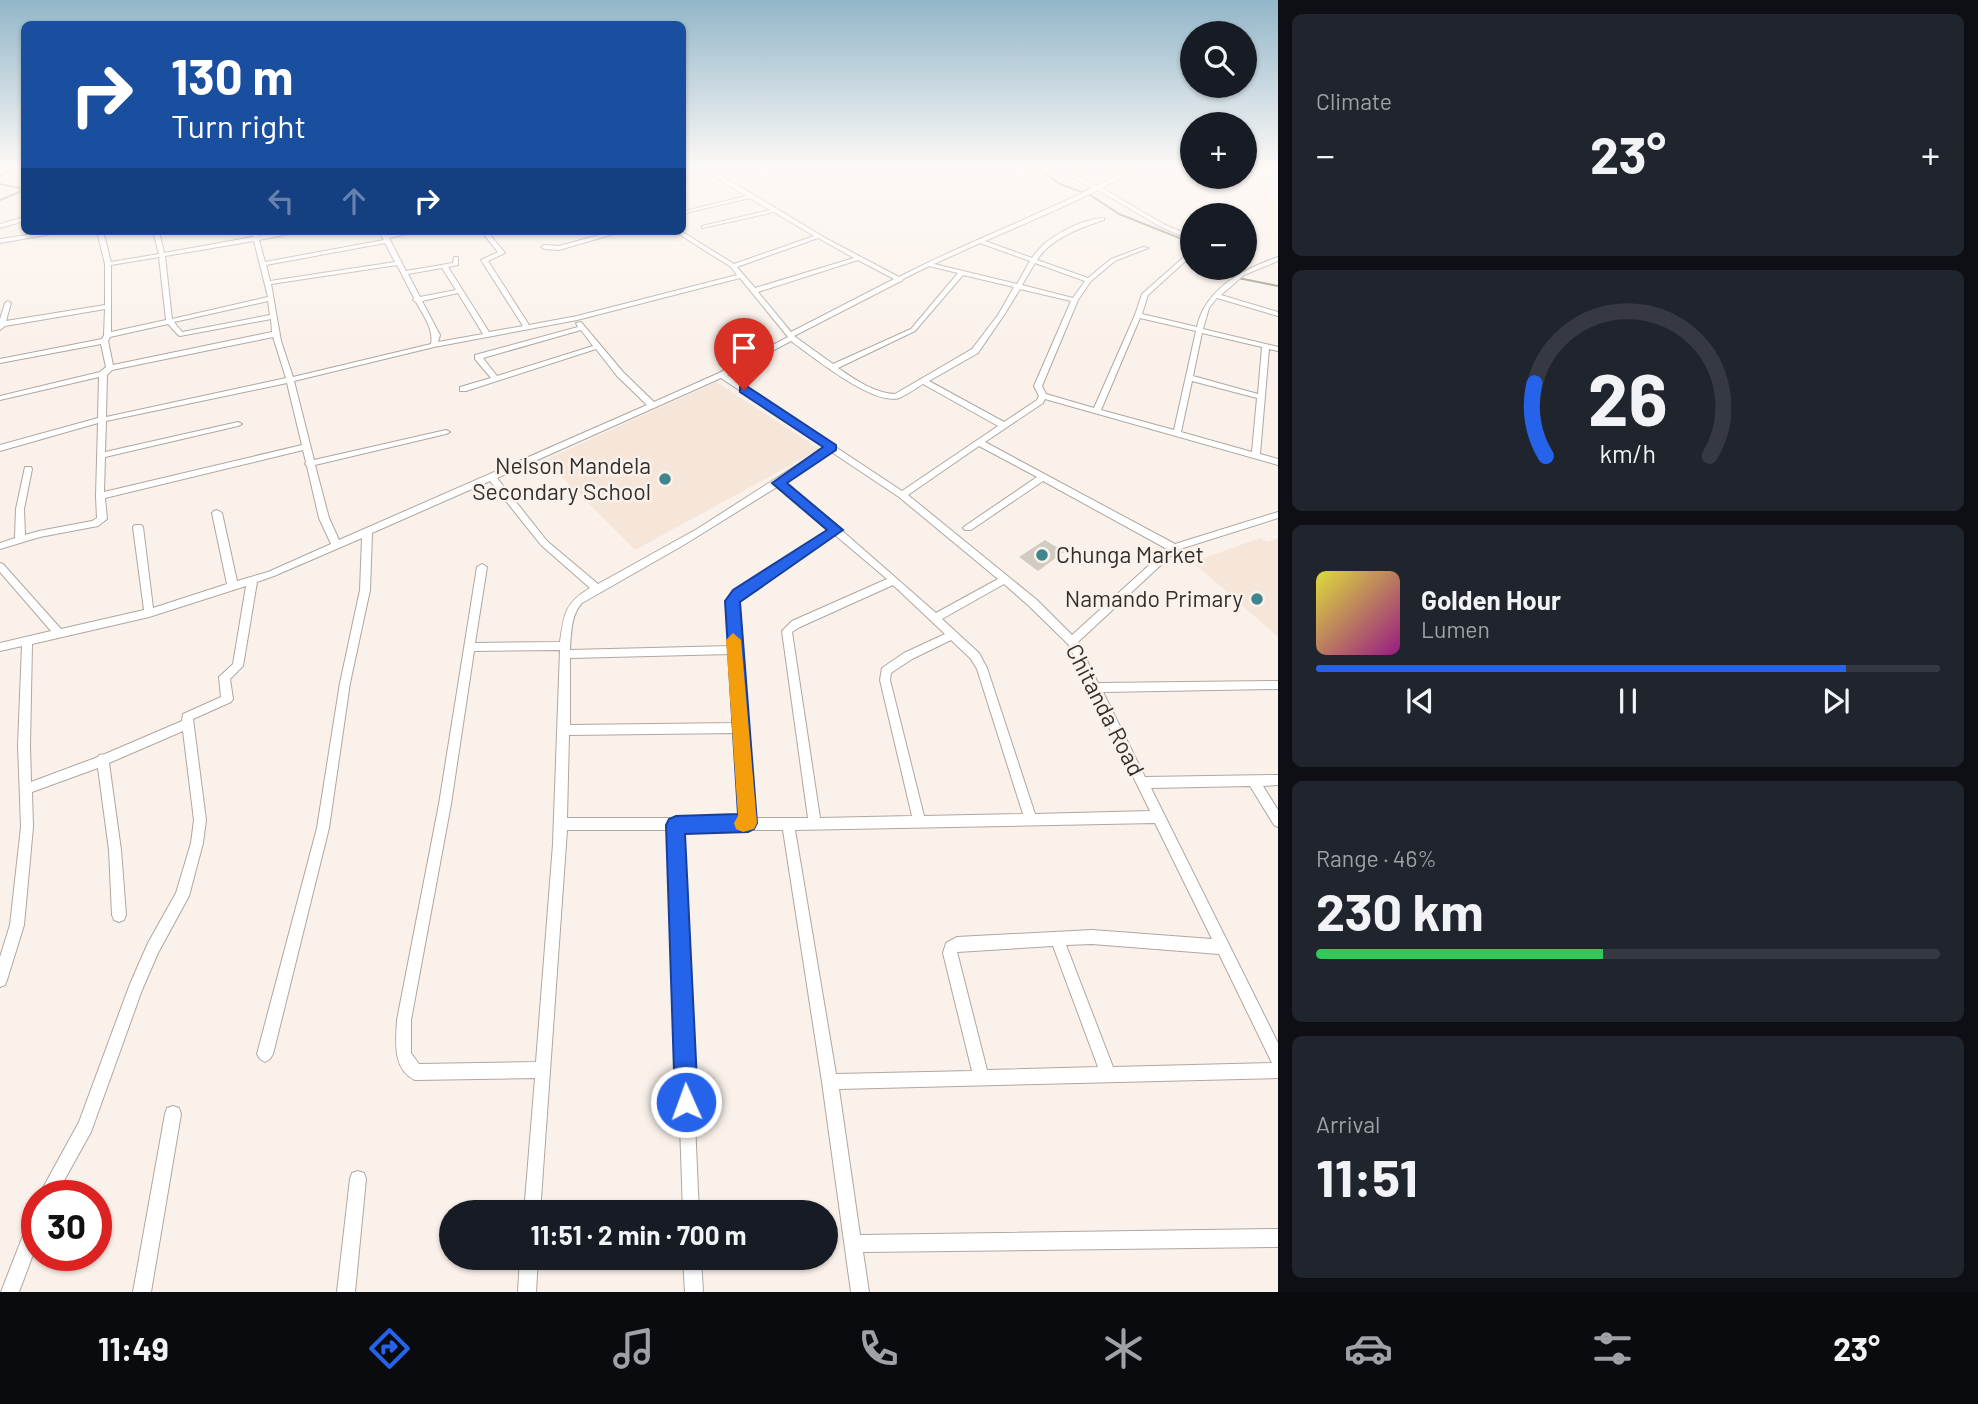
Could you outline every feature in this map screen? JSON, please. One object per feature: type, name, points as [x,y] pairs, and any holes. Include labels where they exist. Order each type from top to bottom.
[{"type":"street","points":[[804,227],[900,280]]},
{"type":"street","points":[[0,647],[149,613],[252,581],[722,375],[928,264],[1009,227]]},
{"type":"street","points":[[683,235],[733,266],[790,337],[833,367],[886,397],[896,396],[975,351],[1001,315],[1034,258],[1047,243],[1075,227]]},
{"type":"street","points":[[0,241],[39,235]]},
{"type":"street","points":[[0,546],[95,524],[102,519],[100,456],[107,371],[108,264],[101,235]]},
{"type":"street","points":[[157,235],[162,255],[169,320],[180,334],[274,317]]},
{"type":"street","points":[[108,264],[255,235],[268,283],[275,334],[324,518],[336,545]]},
{"type":"street","points":[[487,235],[502,253],[484,260],[528,328]]},
{"type":"street","points":[[544,247],[559,248],[606,235]]},
{"type":"street","points":[[264,264],[385,236],[436,335],[434,345]]},
{"type":"street","points":[[733,266],[819,236]]},
{"type":"street","points":[[979,241],[1034,258],[1089,280]]},
{"type":"street","points":[[1145,248],[1113,260],[1089,280],[1075,300],[1038,386],[1043,396],[1278,462]]},
{"type":"street","points":[[405,273],[458,263],[456,258]]},
{"type":"street","points":[[753,291],[859,258]]},
{"type":"street","points":[[1177,433],[1206,308],[1242,274],[1278,259]]},
{"type":"street","points":[[268,283],[400,263]]},
{"type":"street","points":[[1097,411],[1145,295],[1180,263]]},
{"type":"street","points":[[928,264],[1075,300]]},
{"type":"street","points":[[444,266],[488,336]]},
{"type":"street","points":[[833,367],[913,330],[962,272]]},
{"type":"street","points":[[0,448],[102,420],[289,380],[434,345],[577,317],[740,276]]},
{"type":"street","points":[[416,300],[460,291]]},
{"type":"street","points":[[1216,296],[1278,314]]},
{"type":"street","points":[[0,362],[106,338],[169,320],[269,299]]},
{"type":"street","points":[[8,303],[1,326],[108,306]]},
{"type":"street","points":[[1138,315],[1278,349]]},
{"type":"street","points":[[577,317],[581,328],[596,347],[652,405]]},
{"type":"street","points":[[496,379],[478,358],[581,328]]},
{"type":"street","points":[[0,398],[275,334]]},
{"type":"street","points":[[1256,456],[1266,346]]},
{"type":"street","points":[[463,389],[596,347]]},
{"type":"street","name":"Chitanda Road","points":[[722,375],[902,495],[1072,641],[1278,1059]]},
{"type":"street","points":[[1191,378],[1261,397]]},
{"type":"street","points":[[925,380],[1005,426]]},
{"type":"street","points":[[902,495],[1005,426],[1043,396]]},
{"type":"street","points":[[100,456],[238,424]]},
{"type":"street","points":[[309,464],[446,432]]},
{"type":"street","points":[[980,443],[1174,548]]},
{"type":"street","points":[[100,496],[306,447]]},
{"type":"street","points":[[533,1200],[562,824],[569,614],[575,603],[778,483],[831,447]]},
{"type":"street","points":[[20,540],[20,509],[29,469]]},
{"type":"street","points":[[491,476],[544,543],[599,590]]},
{"type":"street","points":[[968,528],[1043,477]]},
{"type":"street","points":[[778,483],[894,580],[970,650],[982,668],[1031,819]]},
{"type":"street","points":[[217,513],[233,587]]},
{"type":"street","points":[[1072,641],[1174,548],[1278,515]]},
{"type":"street","points":[[138,527],[149,613]]},
{"type":"street","points":[[748,823],[734,650],[733,601],[738,594],[836,530]]},
{"type":"street","points":[[265,1054],[323,828],[345,684],[365,590],[368,531]]},
{"type":"street","points":[[0,566],[59,634]]},
{"type":"street","points":[[482,567],[445,804],[404,1020],[403,1055],[415,1072],[541,1070]]},
{"type":"street","points":[[815,824],[787,631],[796,624],[894,580]]},
{"type":"street","points":[[935,618],[1004,580]]},
{"type":"street","points":[[55,1180],[85,1126],[135,989],[153,948],[182,896],[201,820],[187,717],[227,699],[224,677],[238,666],[252,581]]},
{"type":"street","points":[[919,821],[885,680],[886,671],[908,656],[953,635]]},
{"type":"street","points":[[0,980],[11,951],[22,898],[27,827],[27,642]]},
{"type":"street","points":[[469,647],[734,650]]},
{"type":"street","points":[[1097,688],[1278,685]]},
{"type":"street","points":[[26,789],[188,724]]},
{"type":"street","points":[[564,730],[740,728]]},
{"type":"street","points":[[103,759],[115,850],[118,915]]},
{"type":"street","points":[[1142,783],[1278,780]]},
{"type":"street","points":[[1253,781],[1278,821]]},
{"type":"street","points":[[562,824],[815,824],[1158,817]]},
{"type":"street","points":[[788,824],[830,1082],[860,1292]]},
{"type":"street","points":[[676,825],[690,1200]]},
{"type":"street","points":[[981,1077],[950,953],[951,948],[957,944],[1092,937],[1222,947]]},
{"type":"street","points":[[1057,939],[1108,1074]]},
{"type":"street","points":[[830,1082],[1278,1070]]},
{"type":"street","points":[[142,1292],[173,1114]]},
{"type":"street","points":[[346,1292],[358,1179]]},
{"type":"street","points":[[853,1244],[1278,1238]]},
{"type":"street","points":[[10,1292],[21,1263]]},
{"type":"street","points":[[527,1292],[528,1270]]},
{"type":"street","points":[[693,1270],[694,1292]]},
{"type":"shaded area","name":"Nelson Mandela Secondary School","points":[[716,382],[820,449],[635,550],[545,460]]},
{"type":"shaded area","name":"Namando Primary","points":[[1260,538],[1267,542],[1278,538],[1278,637],[1193,562]]},
{"type":"building","name":"Chunga Market","points":[[1045,540],[1064,552],[1038,571],[1019,557]]},
{"type":"waterway","points":[[1152,227],[1180,238]]},
{"type":"waterway","points":[[1248,280],[1278,286]]},
{"type":"slow traffic","points":[[733,640],[748,823],[743,823]]},
{"type":"place","name":"Nelson Mandela Secondary School","points":[[665,479]]},
{"type":"place","name":"Chunga Market","points":[[1042,555]]},
{"type":"place","name":"Namando Primary","points":[[1257,599]]},
{"type":"route","points":[[686,1102],[676,825],[748,823],[731,606],[738,594],[836,530],[778,483],[831,447],[744,390]]}]
